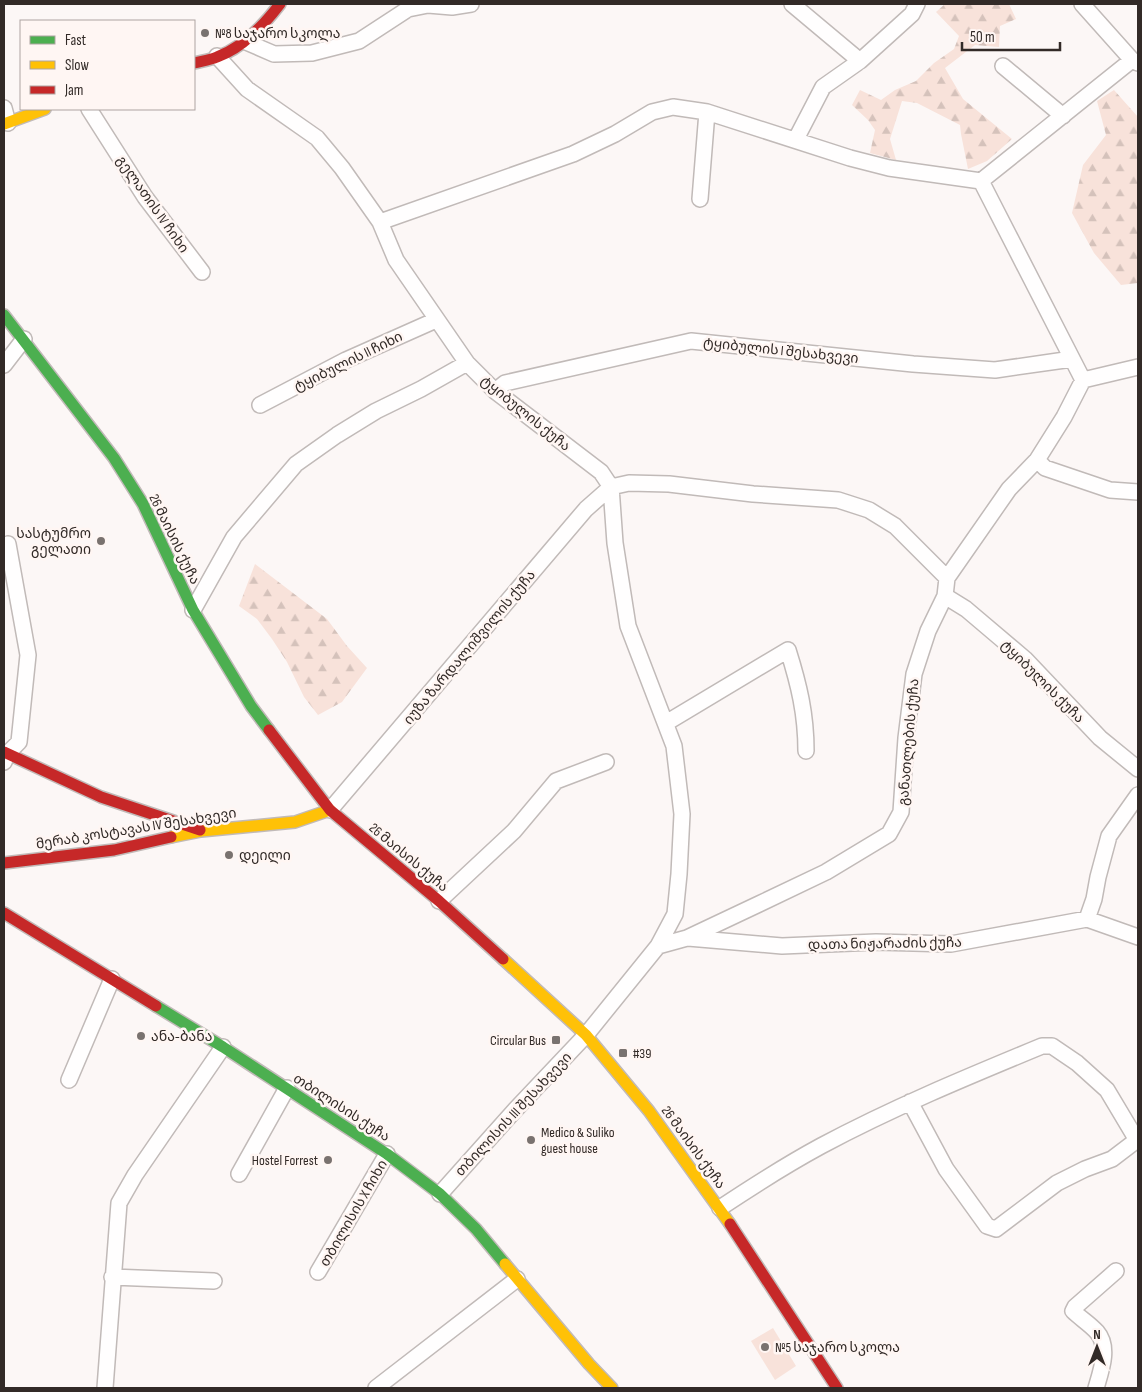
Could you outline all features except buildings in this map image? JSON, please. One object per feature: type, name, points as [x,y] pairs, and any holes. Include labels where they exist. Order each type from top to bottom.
[{"type":"main road","points":[[195,63],[217,56],[244,41],[274,13],[280,4]]},
{"type":"main road","points":[[6,123],[42,110]]},
{"type":"main road","name":"26 მაისის ქუჩა","points":[[4,316],[24,339],[114,458],[138,496],[193,610],[251,706],[330,810],[438,901],[586,1035],[649,1111],[720,1208],[837,1388]]},
{"type":"main road","points":[[5,756],[100,797],[202,831]]},
{"type":"main road","name":"მერაბ კოსტავას IV შესახვევი","points":[[4,863],[114,850],[202,831],[296,822],[330,810]]},
{"type":"main road","name":"თბილისის ქუჩა","points":[[4,913],[287,1088],[387,1154],[440,1194],[476,1229],[612,1388]]},
{"type":"street","points":[[244,41],[274,54],[312,52],[359,40],[408,9],[471,4]]},
{"type":"street","points":[[792,4],[860,61]]},
{"type":"street","points":[[796,140],[823,87],[860,61],[912,14],[917,4]]},
{"type":"street","points":[[380,222],[573,154],[615,134],[652,112],[673,107],[707,112],[850,158],[888,168],[981,181],[1135,61],[1082,4]]},
{"type":"street","name":"ტყიბულის ქუჩა","points":[[217,56],[247,89],[317,138],[342,168],[380,222],[396,260],[466,363],[495,391],[601,472],[611,487]]},
{"type":"street","points":[[1003,66],[1063,116]]},
{"type":"street","points":[[4,108],[6,123]]},
{"type":"street","name":"გელათის IV ჩიხი","points":[[90,110],[144,197],[202,272]]},
{"type":"street","points":[[700,199],[707,112]]},
{"type":"street","points":[[981,181],[1083,380]]},
{"type":"street","name":"ტყიბულის II ჩიხი","points":[[260,405],[346,360],[436,320]]},
{"type":"street","points":[[4,364],[24,339]]},
{"type":"street","name":"ტყიბულის I შესახვევი","points":[[495,391],[505,383],[691,341],[913,364],[995,370],[1072,359]]},
{"type":"street","points":[[193,610],[234,537],[296,464],[337,435],[376,411],[421,389],[466,363]]},
{"type":"street","points":[[586,1035],[658,946],[675,914],[680,874],[682,814],[674,746],[628,626],[615,543],[611,487],[629,483],[669,484],[753,494],[838,500],[869,510],[895,526],[947,578],[1009,489],[1037,460],[1064,417],[1083,380],[1138,367]]},
{"type":"street","points":[[1037,460],[1045,468],[1110,490],[1138,492]]},
{"type":"street","name":"იუზა ზარდალიშვილის ქუჩა","points":[[330,810],[586,509],[611,487]]},
{"type":"street","points":[[5,756],[19,742],[28,655],[8,544]]},
{"type":"street","name":"განათლების ქუჩა","points":[[658,946],[687,938],[826,872],[889,834],[902,812],[906,738],[914,674],[928,631],[946,596],[947,578]]},
{"type":"street","name":"ტყიბულის ქუჩა","points":[[946,596],[966,609],[1025,659],[1100,738],[1138,769]]},
{"type":"street","points":[[666,723],[788,650],[803,700],[806,751]]},
{"type":"street","points":[[438,901],[514,831],[556,781],[606,762]]},
{"type":"street","points":[[1087,919],[1094,899],[1109,836],[1138,795]]},
{"type":"street","name":"დათა ნიჟარაძის ქუჩა","points":[[687,938],[782,946],[876,942],[951,944],[1087,919],[1138,937]]},
{"type":"street","points":[[70,1080],[112,979]]},
{"type":"street","name":"თბილისის III შესახვევი","points":[[440,1194],[515,1110],[586,1035]]},
{"type":"street","points":[[720,1208],[776,1171],[814,1150],[910,1102],[1042,1046],[1052,1046],[1077,1063],[1107,1090],[1138,1141],[1112,1159],[1085,1169],[1057,1184],[996,1229],[987,1226],[946,1170],[910,1102]]},
{"type":"street","points":[[105,1388],[119,1203],[136,1174],[223,1047]]},
{"type":"street","points":[[239,1174],[287,1088]]},
{"type":"street","name":"თბილისის X ჩიხი","points":[[318,1272],[387,1154]]},
{"type":"street","points":[[1096,1388],[1103,1366],[1103,1346],[1097,1332],[1073,1311],[1075,1307],[1116,1272]]},
{"type":"street","points":[[112,1277],[214,1282]]},
{"type":"street","points":[[376,1388],[517,1279]]},
{"type":"green space","points":[[945,4],[1009,4],[1016,19],[1000,26],[999,47],[975,45],[945,68],[963,99],[1012,139],[987,161],[968,169],[960,125],[917,103],[902,101],[890,139],[896,160],[870,153],[875,130],[868,120],[852,105],[860,90],[881,100],[895,90],[916,81],[934,63],[954,49],[959,36],[936,12]]},
{"type":"green space","points":[[1114,90],[1138,117],[1138,283],[1121,285],[1094,253],[1072,213],[1083,165],[1106,135],[1097,101]]},
{"type":"green space","points":[[255,564],[327,619],[347,646],[367,668],[342,702],[318,715],[304,697],[287,662],[272,639],[257,619],[239,606]]},
{"type":"green space","points":[[773,1328],[796,1366],[775,1380],[751,1341]]},
{"type":"traffic: fast","points":[[4,315],[114,458],[143,504],[193,610],[251,706],[269,730]]},
{"type":"traffic: fast","points":[[156,1006],[223,1047],[387,1154],[440,1194],[476,1229],[505,1264]]},
{"type":"traffic: slow","points":[[4,124],[42,110]]},
{"type":"traffic: slow","points":[[171,837],[201,831],[295,822],[330,810]]},
{"type":"traffic: slow","points":[[503,959],[586,1035],[649,1111],[730,1224]]},
{"type":"traffic: slow","points":[[505,1264],[589,1364],[612,1388]]},
{"type":"traffic: jam","points":[[195,63],[214,58],[236,48],[260,28],[280,4]]},
{"type":"traffic: jam","points":[[269,730],[330,810],[439,901],[503,959]]},
{"type":"traffic: jam","points":[[4,752],[101,797],[200,830]]},
{"type":"traffic: jam","points":[[4,863],[114,850],[171,837]]},
{"type":"traffic: jam","points":[[4,913],[156,1006]]},
{"type":"traffic: jam","points":[[730,1224],[837,1388]]},
{"type":"place","name":"№8 საჯარო სკოლა","points":[[205,33]]},
{"type":"place","name":"სასტუმრო გელათი","points":[[101,541]]},
{"type":"place","name":"დეილი","points":[[229,855]]},
{"type":"place","name":"ანა-ბანა","points":[[141,1036]]},
{"type":"place","name":"Circular Bus","points":[[556,1040]]},
{"type":"place","name":"#39","points":[[623,1053]]},
{"type":"place","name":"Medico & Suliko guest house","points":[[531,1140]]},
{"type":"place","name":"Hostel Forrest","points":[[328,1160]]},
{"type":"place","name":"№5 საჯარო სკოლა","points":[[765,1347]]}]
